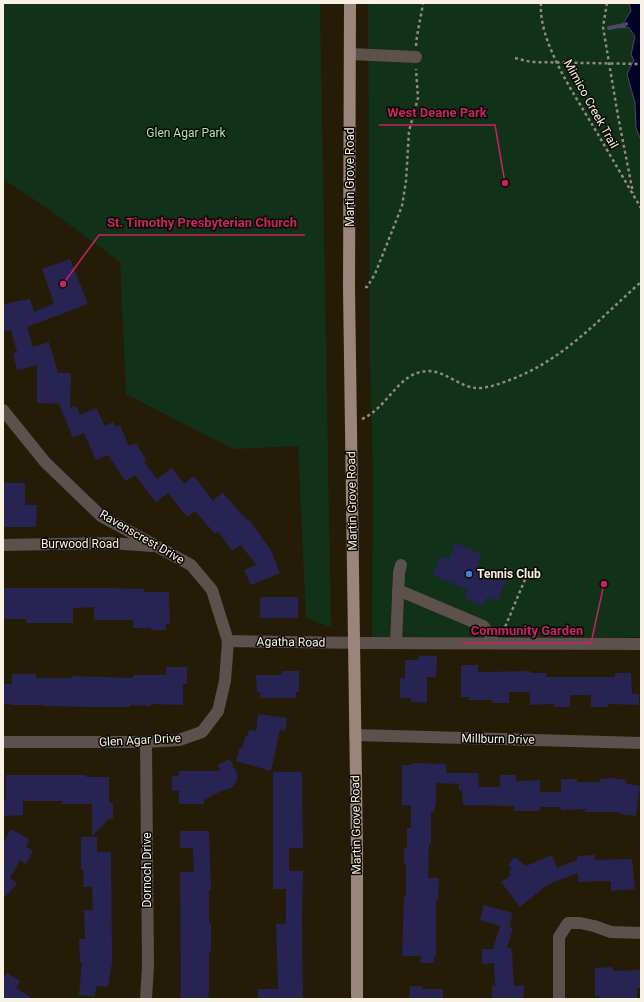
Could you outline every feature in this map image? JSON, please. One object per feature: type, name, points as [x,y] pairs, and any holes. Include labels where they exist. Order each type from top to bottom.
[{"type":"main road","name":"Martin Grove Road","points":[[350,3],[349,288],[357,851],[357,999]]},
{"type":"street","points":[[350,54],[416,57]]},
{"type":"street","name":"Ravenscrest Drive","points":[[3,410],[45,462],[101,516],[191,565],[212,590],[228,641]]},
{"type":"street","name":"Burwood Road","points":[[3,545],[111,543],[157,546]]},
{"type":"street","points":[[396,643],[398,590],[401,565]]},
{"type":"street","points":[[398,590],[483,626],[496,643]]},
{"type":"street","name":"Agatha Road","points":[[228,641],[641,644]]},
{"type":"street","name":"Glen Agar Drive","points":[[3,742],[146,742],[179,740],[202,732],[218,711],[225,680],[228,641]]},
{"type":"street","name":"Millburn Drive","points":[[355,735],[641,743]]},
{"type":"street","name":"Dornoch Drive","points":[[146,742],[148,966],[146,999]]},
{"type":"street","points":[[559,999],[559,937],[568,923],[580,923],[612,932],[641,933]]},
{"type":"path","points":[[365,287],[370,284],[375,274],[402,206],[405,188],[409,132],[418,98],[416,57],[417,31],[420,24],[422,3]]},
{"type":"path","name":"Mimico Creek Trail","points":[[541,3],[540,9],[544,32],[561,72],[641,208]]},
{"type":"path","points":[[607,3],[603,27],[618,116],[634,196]]},
{"type":"path","points":[[515,58],[531,62],[641,64]]},
{"type":"path","points":[[351,424],[370,416],[409,376],[419,372],[432,370],[478,388],[497,384],[521,376],[546,363],[583,336],[641,282]]},
{"type":"path","points":[[496,643],[526,577]]},
{"type":"green space","name":"Glen Agar Park","points":[[3,3],[320,3],[331,627],[306,618],[298,446],[233,449],[126,394],[120,262],[47,208],[3,179]]},
{"type":"green space","points":[[368,3],[641,3],[641,637],[372,637],[373,472],[370,363]]},
{"type":"water","points":[[629,3],[641,3],[641,140],[636,128],[635,103],[627,74],[634,60],[631,55],[635,36],[628,27],[620,28],[631,11]]},
{"type":"building","points":[[70,259],[88,304],[27,327],[33,347],[49,342],[58,373],[71,373],[70,408],[76,406],[80,415],[96,408],[105,426],[113,422],[115,427],[120,425],[129,446],[136,443],[146,460],[144,462],[157,479],[172,468],[184,484],[194,476],[213,501],[222,492],[247,520],[249,519],[270,548],[280,573],[251,585],[244,570],[256,565],[241,545],[232,551],[218,531],[215,534],[195,511],[187,517],[168,493],[156,502],[135,475],[125,481],[108,455],[96,460],[84,433],[73,438],[59,404],[37,403],[37,365],[17,370],[13,353],[17,352],[11,330],[3,331],[3,304],[30,299],[34,312],[54,303],[42,269]]},
{"type":"building","points":[[3,483],[25,483],[25,505],[37,505],[36,527],[3,527]]},
{"type":"building","points":[[456,543],[482,554],[477,566],[507,579],[497,601],[487,597],[483,606],[464,598],[468,590],[433,575],[441,556],[449,559]]},
{"type":"building","points":[[3,588],[114,588],[144,589],[144,592],[169,592],[170,624],[166,624],[166,630],[151,630],[151,628],[133,628],[133,620],[94,620],[94,607],[73,608],[73,623],[26,623],[26,619],[3,619]]},
{"type":"building","points":[[260,597],[298,597],[298,618],[260,618]]},
{"type":"building","points":[[419,656],[437,656],[436,677],[427,677],[427,703],[411,702],[411,698],[400,698],[400,678],[405,678],[405,660],[418,660]]},
{"type":"building","points":[[461,665],[478,665],[478,672],[530,671],[531,673],[546,673],[546,677],[615,677],[615,673],[631,673],[632,694],[639,694],[639,705],[608,704],[608,707],[591,707],[591,695],[570,695],[570,707],[554,707],[554,704],[530,705],[530,692],[509,692],[509,703],[492,703],[492,700],[469,700],[469,697],[461,697]]},
{"type":"building","points":[[166,667],[187,667],[187,684],[183,684],[183,705],[151,704],[151,706],[130,705],[130,707],[89,707],[3,704],[3,684],[12,684],[12,674],[36,674],[36,678],[72,678],[72,676],[133,678],[133,675],[166,675]]},
{"type":"building","points":[[282,671],[299,671],[299,692],[296,692],[296,698],[260,698],[261,693],[257,692],[256,675],[282,675]]},
{"type":"building","points":[[258,714],[287,718],[285,731],[280,730],[271,771],[236,761],[239,750],[242,748],[246,735],[248,736],[249,730],[256,731]]},
{"type":"building","points":[[230,759],[238,777],[233,787],[204,800],[204,804],[179,804],[179,791],[172,791],[172,776],[179,776],[179,771],[220,771],[218,765]]},
{"type":"building","points":[[413,763],[446,764],[446,773],[478,773],[479,787],[500,787],[500,775],[516,775],[516,781],[540,780],[540,792],[561,792],[561,779],[577,779],[577,782],[600,782],[600,779],[613,778],[626,780],[625,783],[640,786],[636,816],[620,814],[620,812],[585,812],[585,809],[561,810],[561,807],[540,807],[540,811],[514,811],[514,806],[463,805],[462,790],[459,790],[459,784],[436,783],[436,806],[434,812],[431,812],[431,844],[429,844],[428,878],[439,878],[438,899],[436,899],[436,956],[434,956],[434,963],[420,963],[421,956],[402,956],[404,896],[406,896],[406,864],[404,864],[404,848],[407,848],[407,828],[411,828],[411,805],[402,805],[402,765],[413,765]]},
{"type":"building","points":[[273,772],[302,772],[303,848],[289,848],[289,871],[303,871],[303,999],[258,999],[258,989],[278,989],[276,924],[286,924],[286,889],[273,889]]},
{"type":"building","points":[[6,775],[86,775],[86,777],[109,777],[109,803],[113,802],[113,819],[109,819],[92,836],[92,804],[62,804],[62,801],[23,801],[23,815],[5,816],[5,814],[3,814],[3,799],[6,799]]},
{"type":"building","points":[[11,829],[29,839],[26,847],[33,850],[26,864],[20,860],[10,878],[17,884],[3,899],[3,843]]},
{"type":"building","points":[[180,831],[209,831],[211,890],[209,890],[209,923],[211,923],[211,951],[209,951],[208,999],[180,999],[180,872],[194,872],[193,848],[180,848]]},
{"type":"building","points":[[81,837],[97,837],[97,852],[111,852],[112,962],[108,987],[96,986],[95,997],[79,995],[82,962],[80,962],[79,939],[85,939],[84,910],[93,910],[92,887],[83,887],[84,870],[81,870]]},
{"type":"building","points":[[552,855],[557,868],[577,860],[577,856],[595,855],[595,860],[632,859],[635,889],[611,891],[611,881],[578,882],[578,873],[547,885],[520,907],[501,882],[511,875],[509,872],[512,868],[508,865],[514,857],[526,866]]},
{"type":"building","points":[[484,905],[513,913],[509,927],[513,928],[507,948],[511,948],[512,951],[514,986],[524,986],[523,999],[492,999],[492,985],[495,986],[494,963],[482,964],[482,949],[493,949],[500,926],[480,920]]},
{"type":"building","points":[[613,967],[613,971],[641,970],[641,988],[637,988],[637,999],[599,999],[599,996],[595,996],[595,968]]},
{"type":"building","points":[[7,973],[20,981],[16,988],[33,999],[3,999],[3,979]]},
{"type":"building","points":[[410,986],[422,986],[422,989],[443,989],[443,999],[409,999]]},
{"type":"waterway","points":[[609,28],[626,24]]},
{"type":"place","name":"West Deane Park","points":[[505,183]]},
{"type":"place","name":"St. Timothy Presbyterian Church","points":[[63,284]]},
{"type":"place","name":"Tennis Club","points":[[469,574]]},
{"type":"place","name":"Community Garden","points":[[604,584]]}]
